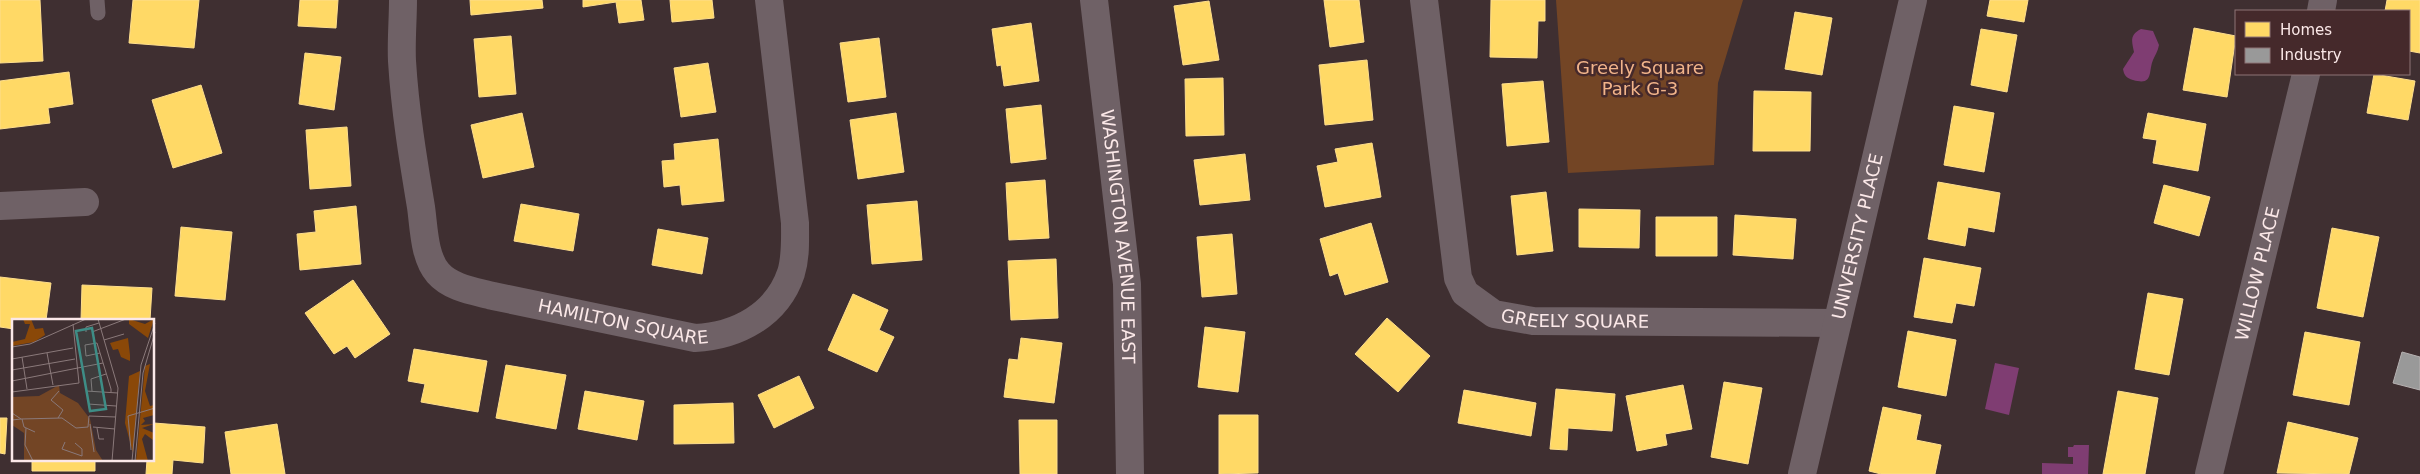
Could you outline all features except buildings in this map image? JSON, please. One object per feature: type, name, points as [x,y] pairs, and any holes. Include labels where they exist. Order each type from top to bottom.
[{"type":"street","name":"HAMILTON SQUARE","points":[[403,0],[402,59],[406,117],[430,260],[436,271],[445,280],[458,286],[493,296],[695,338],[723,335],[740,330],[756,320],[770,307],[791,273],[795,251],[795,223],[770,0]]},
{"type":"street","name":"WASHINGTON AVENUE EAST","points":[[1094,0],[1127,284],[1130,474]]},
{"type":"street","name":"GREELY SQUARE","points":[[1424,0],[1451,235],[1458,278],[1466,293],[1494,314],[1533,321],[1837,323]]},
{"type":"street","name":"UNIVERSITY PLACE","points":[[1802,474],[1913,0]]},
{"type":"street","name":"WILLOW PLACE","points":[[2209,474],[2306,75]]},
{"type":"street","points":[[0,206],[85,202]]},
{"type":"green space","name":"Greely Square Park G-3","points":[[1556,0],[1743,0],[1718,83],[1714,165],[1568,173]]},
{"type":"shaded area","points":[[2141,29],[2153,31],[2159,45],[2149,77],[2144,81],[2133,80],[2127,77],[2123,69],[2134,52],[2133,36]]},
{"type":"shaded area","points":[[1995,363],[2019,368],[2009,415],[1985,409]]},
{"type":"shaded area","points":[[2074,445],[2089,445],[2088,474],[2042,474],[2042,463],[2073,464],[2073,457],[2068,457],[2068,447],[2073,447]]}]
